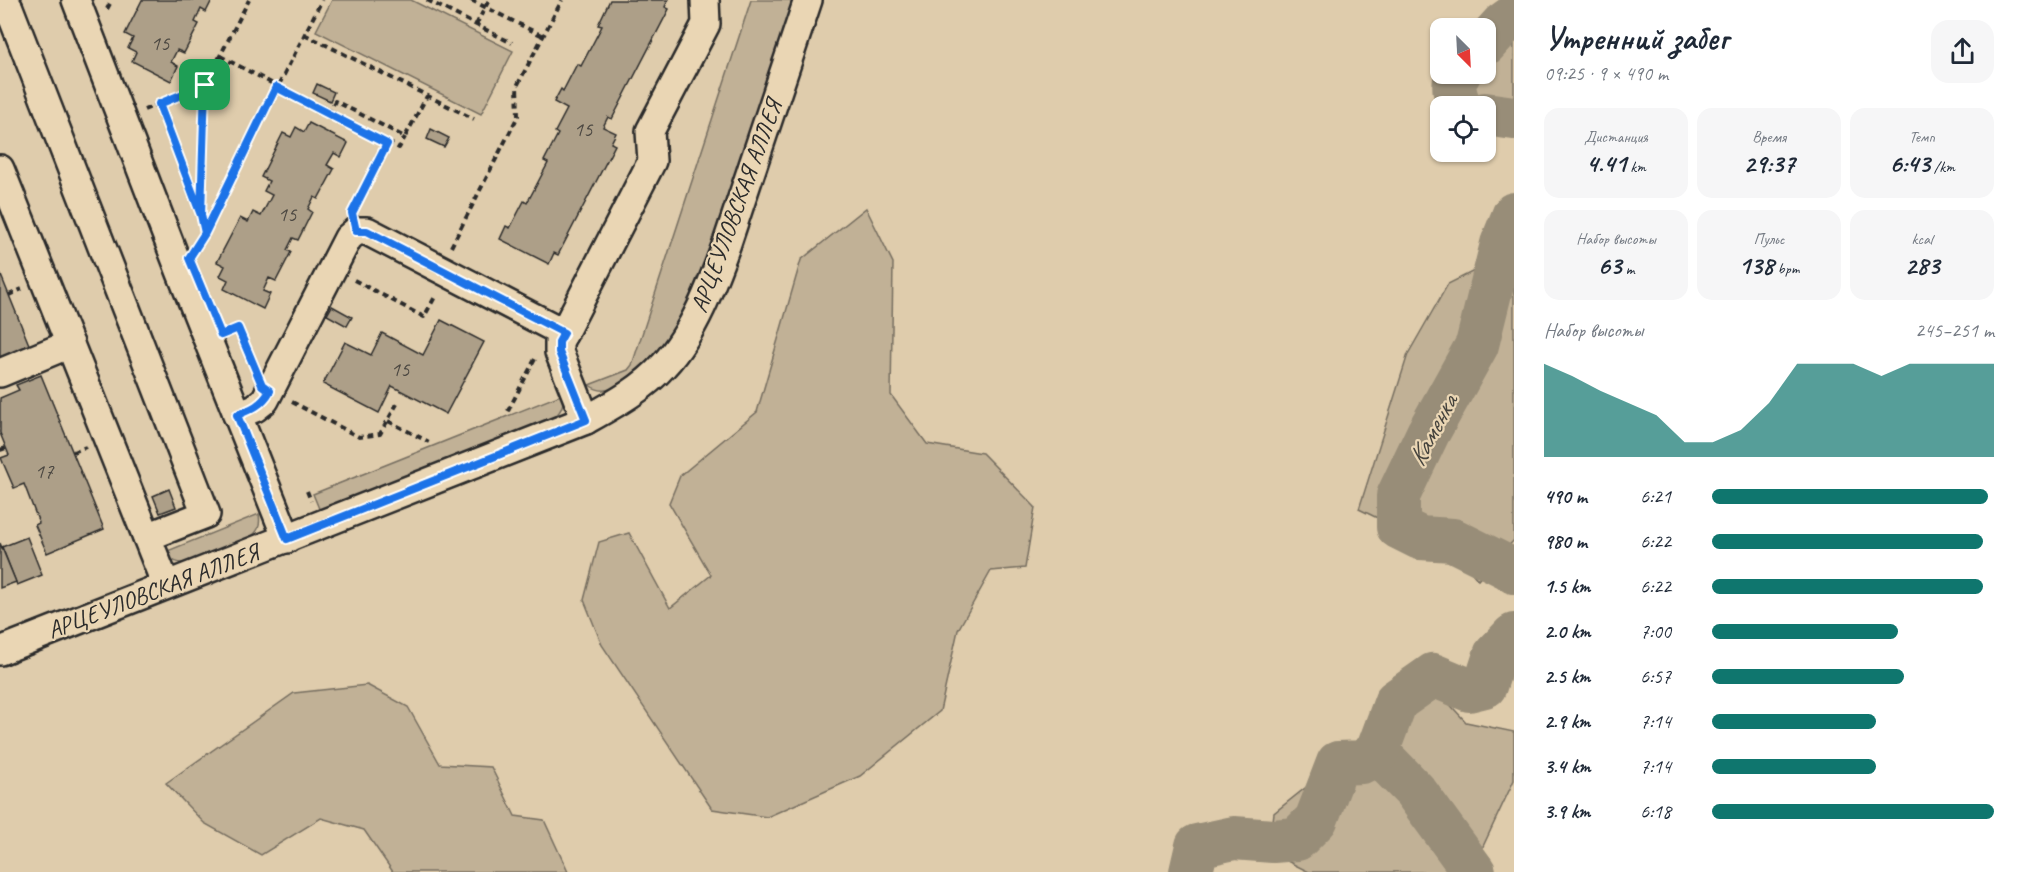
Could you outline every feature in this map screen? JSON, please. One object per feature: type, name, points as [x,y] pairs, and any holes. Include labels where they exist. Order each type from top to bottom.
[{"type":"street","points":[[2,0],[9,8],[206,514],[147,537]]},
{"type":"street","points":[[76,0],[287,539]]},
{"type":"street","points":[[586,420],[559,352],[558,330],[652,161],[650,131],[706,24],[705,0]]},
{"type":"street","name":"АРЦЕУЛОВСКАЯ АЛЛЕЯ","points":[[0,651],[586,420],[627,396],[664,365],[694,323],[727,243],[808,0]]},
{"type":"street","points":[[0,168],[166,585]]},
{"type":"street","points":[[237,415],[255,408],[265,400],[348,238],[356,231],[367,231],[558,330]]},
{"type":"street","points":[[0,372],[70,344]]},
{"type":"path","points":[[104,15],[112,0]]},
{"type":"path","points":[[201,215],[205,85],[249,0]]},
{"type":"path","points":[[194,250],[205,233],[276,87],[322,0]]},
{"type":"path","points":[[427,0],[512,43]]},
{"type":"path","points":[[471,0],[543,36]]},
{"type":"path","points":[[476,25],[489,0]]},
{"type":"path","points":[[332,269],[424,316],[443,271],[518,116],[517,86],[562,0]]},
{"type":"path","points":[[304,34],[474,119]]},
{"type":"path","points":[[220,56],[328,114],[399,148],[427,96]]},
{"type":"path","points":[[136,113],[205,85]]},
{"type":"path","points":[[328,114],[335,101],[405,137]]},
{"type":"path","points":[[159,104],[201,215],[205,233]]},
{"type":"path","points":[[356,231],[352,213],[387,144]]},
{"type":"path","points":[[221,335],[238,328],[262,385],[270,391],[359,437],[380,434],[397,404]]},
{"type":"path","points":[[508,411],[558,330]]},
{"type":"path","points":[[388,421],[429,442]]},
{"type":"path","points":[[0,450],[6,448]]},
{"type":"shaded area","points":[[332,0],[411,0],[513,51],[481,114],[316,31]]},
{"type":"shaded area","points":[[751,0],[797,0],[720,232],[702,277],[681,320],[660,349],[617,386],[606,390],[595,388],[589,385],[628,370],[632,365]]},
{"type":"shaded area","points":[[1514,39],[1514,100],[1496,101],[1496,96],[1468,96],[1473,84],[1496,84],[1496,52]]},
{"type":"shaded area","points":[[866,208],[893,263],[891,395],[927,444],[982,453],[1035,507],[1025,568],[991,571],[958,630],[940,711],[860,776],[767,817],[712,809],[602,645],[584,600],[599,542],[629,533],[670,608],[711,575],[669,503],[680,476],[757,412],[801,260]]},
{"type":"shaded area","points":[[1514,245],[1514,540],[1478,580],[1447,543],[1406,532],[1359,509],[1408,354],[1448,284],[1510,253]]},
{"type":"shaded area","points":[[563,394],[561,408],[552,419],[320,511],[313,494]]},
{"type":"shaded area","points":[[259,514],[258,529],[248,539],[190,563],[176,562],[165,552]]},
{"type":"shaded area","points":[[367,685],[408,707],[440,764],[491,767],[515,816],[544,820],[568,872],[393,872],[364,830],[321,818],[261,855],[204,823],[166,783],[294,693]]},
{"type":"shaded area","points":[[1443,697],[1466,722],[1514,732],[1514,780],[1471,872],[1309,872],[1269,852],[1274,813],[1405,708]]},
{"type":"building","points":[[142,0],[212,0],[206,12],[201,9],[195,22],[199,24],[184,53],[177,50],[171,62],[178,66],[171,81],[132,61],[136,52],[128,48],[133,38],[125,34]]},
{"type":"building","points":[[610,0],[668,0],[665,7],[669,9],[612,119],[608,117],[603,127],[616,133],[611,143],[615,145],[558,255],[554,253],[549,264],[500,239],[506,226],[510,228],[524,201],[527,203],[548,163],[544,161],[558,134],[555,132],[567,109],[554,102],[561,89],[563,91],[577,64],[581,66],[602,26],[598,25]]},
{"type":"building","points":[[317,84],[334,92],[330,101],[313,93]]},
{"type":"building","points":[[309,123],[348,143],[341,157],[334,153],[327,165],[334,169],[318,199],[314,197],[308,209],[312,212],[298,240],[293,238],[287,250],[291,252],[276,281],[269,278],[263,291],[270,294],[263,309],[224,289],[228,280],[220,276],[225,266],[217,262],[240,218],[248,222],[253,212],[261,216],[272,195],[264,191],[269,181],[261,177],[283,133],[291,137],[296,127],[304,132]]},
{"type":"building","points":[[431,129],[449,138],[444,147],[427,139]]},
{"type":"building","points":[[0,273],[30,347],[0,360]]},
{"type":"building","points":[[332,306],[352,317],[347,326],[327,315]]},
{"type":"building","points":[[441,320],[484,342],[446,414],[392,386],[379,413],[323,384],[345,342],[371,355],[382,333],[423,355]]},
{"type":"building","points":[[41,375],[104,529],[47,553],[35,525],[39,523],[24,484],[14,488],[1,458],[9,455],[0,433],[0,398],[19,390],[16,385]]},
{"type":"building","points":[[169,489],[176,507],[160,513],[153,496]]},
{"type":"building","points":[[27,537],[42,575],[17,585],[2,547]]},
{"type":"building","points":[[0,543],[16,582],[0,588]]},
{"type":"waterway","name":"Каменка","points":[[1496,32],[1514,16]]},
{"type":"waterway","name":"Каменка","points":[[1454,84],[1456,96]]},
{"type":"waterway","name":"Каменка","points":[[1496,116],[1514,118]]},
{"type":"waterway","name":"Каменка","points":[[1514,214],[1502,244],[1477,345],[1428,433],[1398,496],[1398,527],[1420,538],[1453,540],[1514,572]]},
{"type":"waterway","name":"Каменка","points":[[1191,872],[1197,846],[1234,838],[1273,841],[1297,839],[1316,820],[1338,763],[1362,762],[1377,752],[1396,701],[1433,675],[1469,690],[1485,686],[1495,655],[1514,635]]},
{"type":"waterway","points":[[1377,752],[1415,791],[1474,872]]},
{"type":"route","points":[[205,85],[159,104],[201,215],[205,233],[276,87],[387,144],[352,213],[356,231],[367,231],[564,333],[559,342],[559,352],[586,420],[287,539],[237,415],[255,408],[265,400],[270,391],[262,385],[238,328],[221,335],[189,258],[205,233],[201,215],[205,85]]}]
